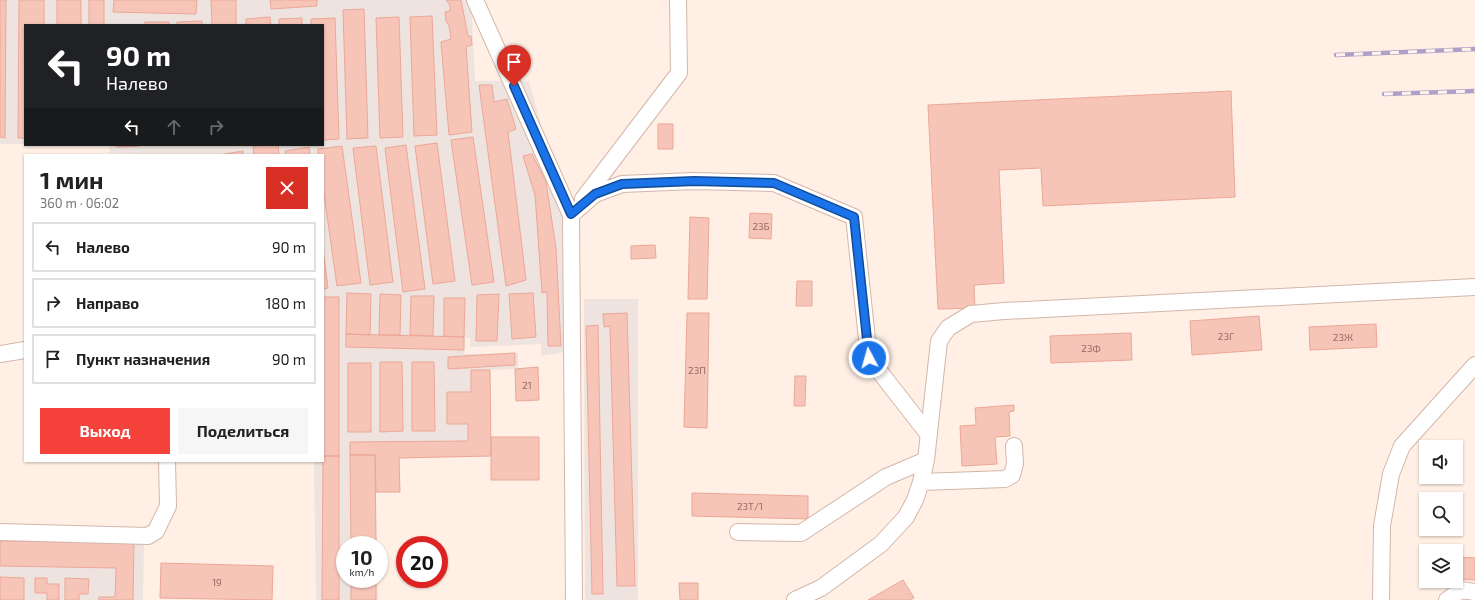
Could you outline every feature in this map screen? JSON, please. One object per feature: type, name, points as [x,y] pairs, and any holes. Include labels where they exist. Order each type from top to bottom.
[{"type":"street","points":[[475,0],[571,214],[574,600]]},
{"type":"street","points":[[571,214],[679,73],[678,0]]},
{"type":"street","points":[[571,214],[595,194],[622,184],[694,181],[774,183],[854,217],[869,358],[929,435]]},
{"type":"street","points":[[794,600],[821,588],[881,544],[906,517],[915,500],[926,460],[939,341],[948,328],[971,314],[1004,311],[1475,287]]},
{"type":"street","points":[[0,354],[24,350]]},
{"type":"street","points":[[1381,600],[1382,526],[1391,474],[1402,446],[1475,365]]},
{"type":"street","points":[[921,482],[1005,479],[1012,474],[1015,464],[1014,446]]},
{"type":"street","points":[[738,532],[801,533],[886,477],[926,460]]},
{"type":"street","points":[[0,532],[148,536],[156,531],[168,506],[167,462]]},
{"type":"street","points":[[1447,600],[1461,590],[1475,592]]},
{"type":"shaded area","points":[[0,0],[471,0],[475,81],[529,81],[561,198],[565,352],[541,356],[541,344],[470,347],[470,338],[465,337],[464,354],[518,353],[518,369],[490,370],[491,456],[400,458],[400,492],[376,492],[377,536],[336,536],[336,588],[377,588],[378,600],[316,600],[314,462],[324,462],[324,154],[132,154],[109,153],[109,146],[324,146],[324,24],[24,24],[24,144],[0,144]]},
{"type":"shaded area","points":[[584,299],[638,299],[638,600],[585,600]]},
{"type":"shaded area","points":[[0,527],[144,533],[143,600],[0,600]]},
{"type":"building","points":[[0,0],[6,0],[5,138],[0,137]]},
{"type":"building","points":[[19,0],[44,0],[44,24],[24,24],[24,138],[18,138]]},
{"type":"building","points":[[57,0],[81,0],[81,24],[57,24]]},
{"type":"building","points":[[89,0],[104,0],[104,24],[89,24]]},
{"type":"building","points":[[114,0],[197,0],[196,14],[113,12]]},
{"type":"building","points":[[211,0],[236,0],[236,24],[212,24]]},
{"type":"building","points":[[270,0],[317,0],[317,6],[271,9]]},
{"type":"building","points":[[446,0],[461,0],[468,36],[471,36],[472,45],[466,47],[472,132],[449,135],[441,42],[451,39],[445,12],[450,11],[450,5]]},
{"type":"building","points":[[364,9],[368,138],[347,139],[343,10]]},
{"type":"building","points":[[432,16],[437,135],[414,136],[410,17]]},
{"type":"building","points":[[270,17],[271,24],[246,24],[246,19]]},
{"type":"building","points":[[399,17],[403,137],[380,138],[376,18]]},
{"type":"building","points":[[302,18],[302,24],[279,24],[279,19]]},
{"type":"building","points":[[335,18],[339,139],[324,140],[324,24],[311,24],[311,19]]},
{"type":"building","points":[[202,21],[202,24],[177,24],[177,22]]},
{"type":"building","points":[[145,22],[169,22],[169,24],[145,24]]},
{"type":"building","points":[[479,85],[492,85],[494,102],[507,99],[516,129],[508,132],[526,280],[506,286]]},
{"type":"building","points":[[1231,91],[1235,197],[1043,206],[1041,168],[999,170],[1004,283],[974,285],[975,308],[938,309],[928,105]]},
{"type":"building","points":[[658,124],[673,124],[673,149],[658,149]]},
{"type":"building","points":[[473,137],[494,282],[472,285],[451,140]]},
{"type":"building","points":[[437,143],[455,281],[433,284],[415,146]]},
{"type":"building","points":[[406,145],[425,289],[403,292],[385,148]]},
{"type":"building","points":[[117,146],[140,146],[117,147]]},
{"type":"building","points":[[253,146],[278,146],[279,154],[254,154]]},
{"type":"building","points":[[342,146],[361,283],[337,286],[324,194],[324,154],[318,154],[318,149]]},
{"type":"building","points":[[376,146],[393,282],[370,285],[353,148]]},
{"type":"building","points":[[309,147],[310,154],[286,154],[285,151]]},
{"type":"building","points":[[243,151],[243,154],[225,154]]},
{"type":"building","points":[[532,154],[546,182],[556,248],[561,346],[548,346],[547,292],[542,293],[535,195],[523,156]]},
{"type":"building","points":[[750,213],[772,214],[771,239],[749,238]]},
{"type":"building","points":[[690,217],[709,218],[707,299],[688,299]]},
{"type":"building","points":[[655,245],[656,258],[631,259],[631,246]]},
{"type":"building","points":[[324,258],[328,288],[324,289]]},
{"type":"building","points":[[797,281],[812,281],[812,306],[796,306]]},
{"type":"building","points":[[347,293],[371,294],[370,335],[346,334]]},
{"type":"building","points":[[533,293],[536,337],[512,339],[509,294]]},
{"type":"building","points":[[380,294],[401,295],[400,335],[379,335]]},
{"type":"building","points":[[499,294],[497,341],[476,341],[477,295]]},
{"type":"building","points":[[411,296],[434,296],[433,336],[410,335]]},
{"type":"building","points":[[324,297],[339,297],[339,456],[324,456]]},
{"type":"building","points":[[444,298],[465,298],[464,337],[444,336]]},
{"type":"building","points":[[627,313],[635,586],[617,586],[610,326],[604,327],[603,314]]},
{"type":"building","points":[[687,313],[709,313],[707,428],[684,427]]},
{"type":"building","points":[[1259,316],[1262,350],[1192,355],[1190,321]]},
{"type":"building","points":[[1376,324],[1377,347],[1310,350],[1309,327]]},
{"type":"building","points":[[598,325],[603,594],[592,594],[586,326]]},
{"type":"building","points":[[1131,333],[1132,360],[1051,363],[1050,336]]},
{"type":"building","points":[[346,334],[464,337],[464,350],[346,347]]},
{"type":"building","points":[[515,353],[515,365],[448,369],[448,357]]},
{"type":"building","points":[[380,362],[402,362],[403,431],[380,432]]},
{"type":"building","points":[[412,362],[434,362],[435,431],[412,431]]},
{"type":"building","points":[[348,363],[371,363],[371,432],[348,432]]},
{"type":"building","points":[[538,367],[539,400],[516,401],[515,369]]},
{"type":"building","points":[[471,370],[490,370],[491,456],[399,458],[400,492],[376,492],[375,455],[350,455],[350,442],[468,441],[468,424],[447,424],[447,392],[471,392]]},
{"type":"building","points":[[795,376],[806,376],[805,406],[794,406]]},
{"type":"building","points":[[1014,405],[1014,411],[1009,412],[1010,436],[995,437],[997,464],[962,466],[960,426],[976,425],[975,408]]},
{"type":"building","points":[[491,437],[539,437],[539,480],[491,480]]},
{"type":"building","points":[[350,455],[375,455],[376,536],[351,536]]},
{"type":"building","points":[[324,456],[339,456],[339,536],[336,536],[336,588],[339,588],[339,600],[322,600]]},
{"type":"building","points":[[692,493],[808,496],[808,519],[692,516]]},
{"type":"building","points":[[0,541],[134,543],[133,600],[99,600],[99,597],[115,597],[116,568],[0,566]]},
{"type":"building","points":[[1463,557],[1475,558],[1475,580],[1463,579]]},
{"type":"building","points":[[161,563],[273,566],[272,600],[160,598]]},
{"type":"building","points":[[0,577],[24,578],[24,600],[0,600]]},
{"type":"building","points":[[35,578],[47,578],[47,584],[59,584],[59,600],[47,600],[47,593],[35,593]]},
{"type":"building","points":[[65,578],[89,579],[88,594],[79,594],[79,600],[65,600]]},
{"type":"building","points":[[903,580],[914,598],[910,600],[868,600]]},
{"type":"building","points":[[679,583],[698,583],[698,600],[680,600]]},
{"type":"building","points":[[351,588],[376,588],[376,600],[351,600]]},
{"type":"railway","points":[[1336,55],[1475,49]]},
{"type":"railway","points":[[1384,94],[1475,91]]},
{"type":"route","points":[[514,86],[571,214],[595,194],[622,184],[694,181],[774,183],[854,217],[869,358]]}]
